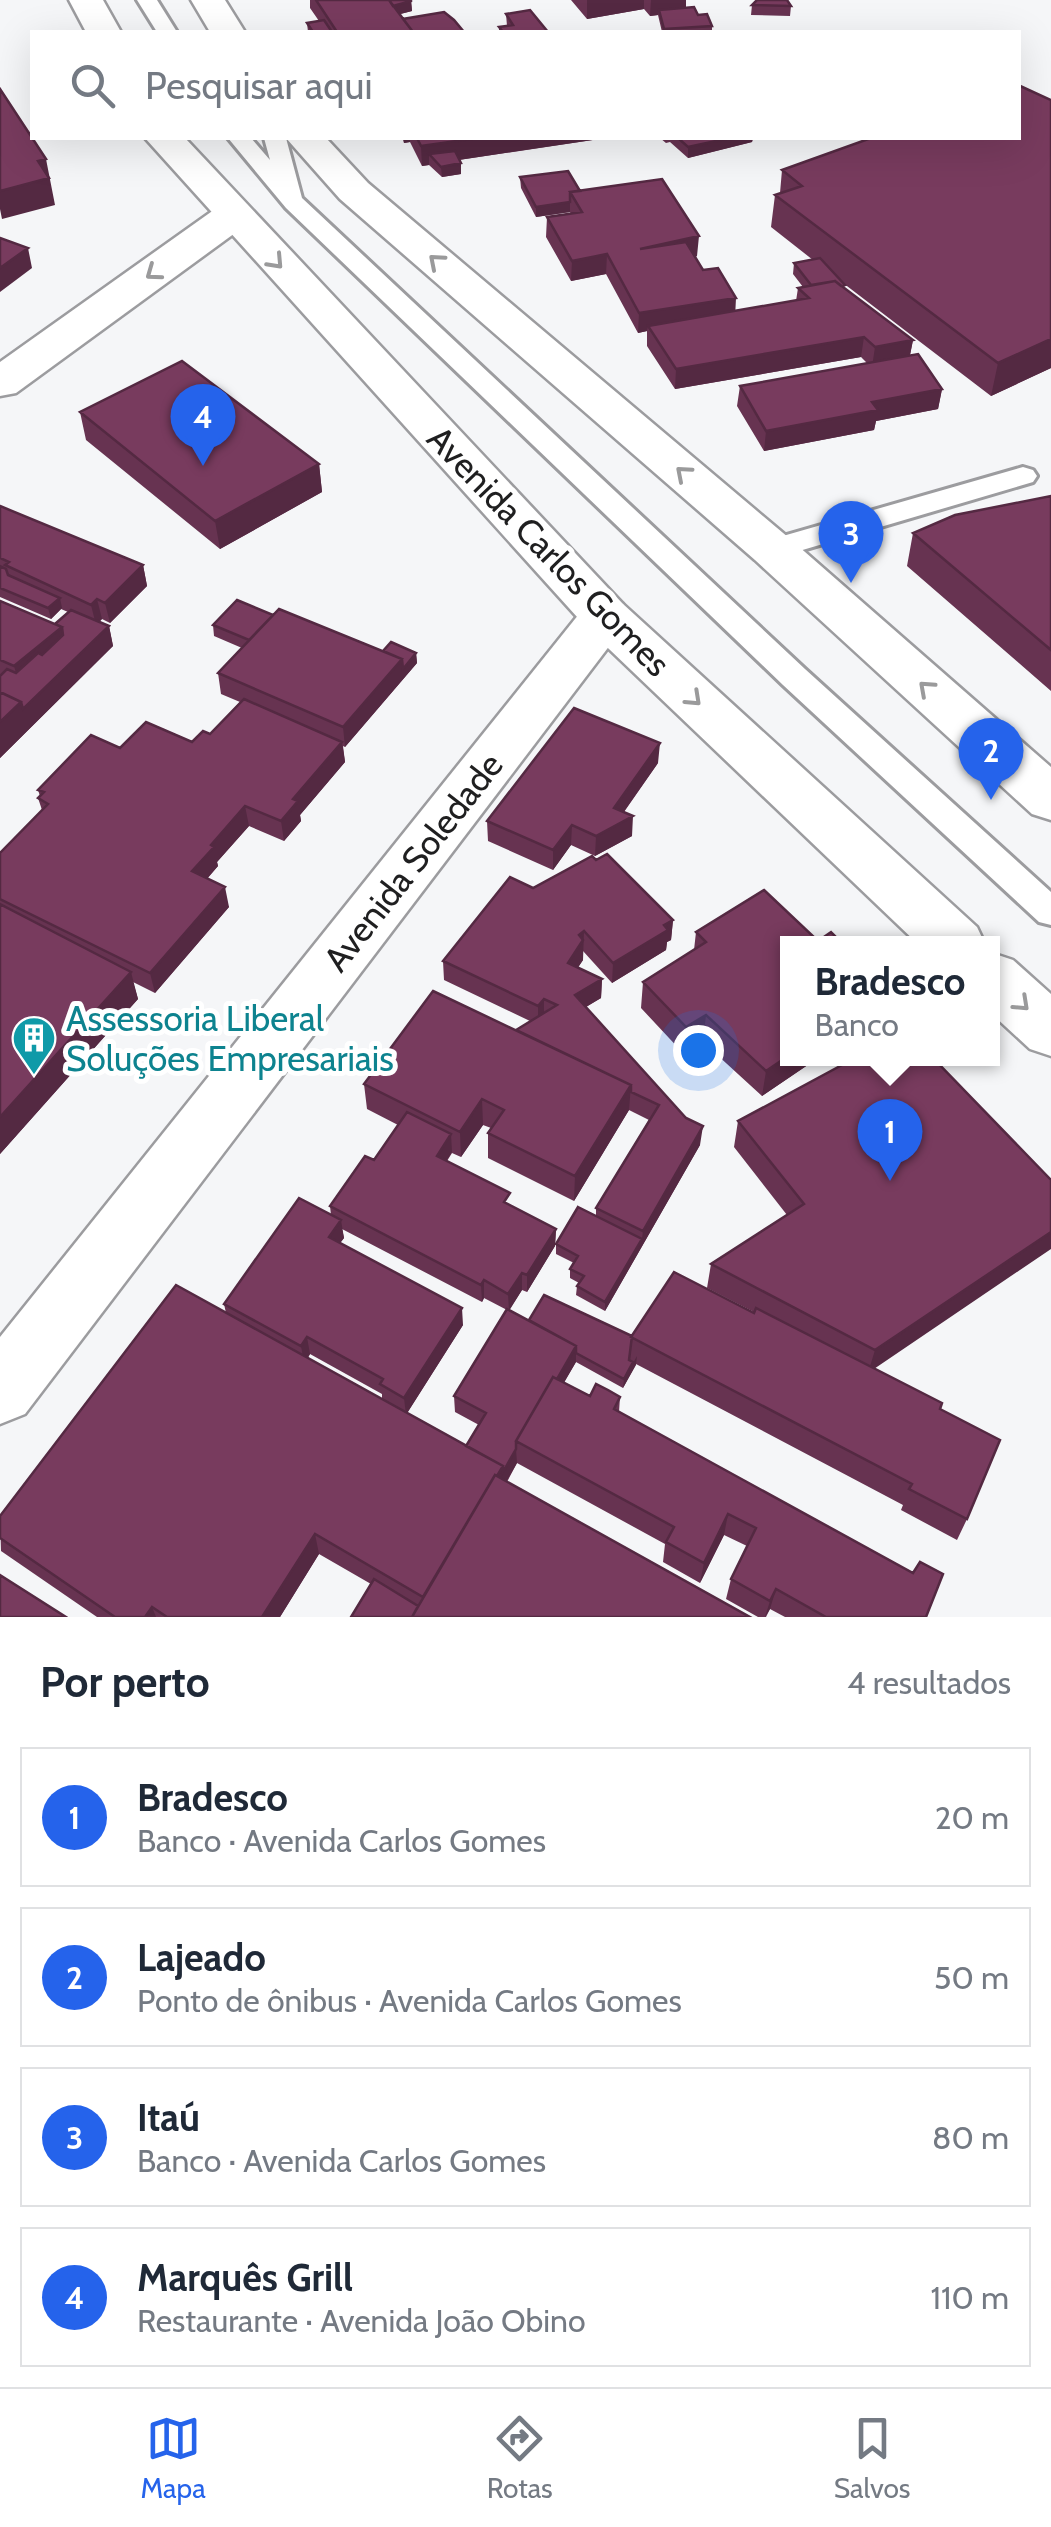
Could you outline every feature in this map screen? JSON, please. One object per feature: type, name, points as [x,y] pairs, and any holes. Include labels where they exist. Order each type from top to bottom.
[{"type":"main road","points":[[86,0],[102,30]]},
{"type":"main road","points":[[208,0],[226,30]]},
{"type":"main road","name":"Avenida Carlos Gomes","points":[[166,140],[605,616],[947,936]]},
{"type":"main road","points":[[307,140],[354,190],[772,549],[1051,800]]},
{"type":"main road","points":[[0,383],[232,216]]},
{"type":"main road","name":"Avenida Soledade","points":[[0,1391],[605,616]]},
{"type":"main road","points":[[1000,984],[1051,1031]]},
{"type":"lane","points":[[147,0],[166,30]]},
{"type":"lane","points":[[242,140],[294,203],[794,677],[1051,912]]},
{"type":"lane","points":[[276,140],[294,203]]},
{"type":"lane","points":[[772,549],[1022,476]]},
{"type":"building","points":[[316,0],[389,0],[412,30],[336,30]]},
{"type":"building","points":[[389,0],[411,0],[411,1],[393,6]]},
{"type":"building","points":[[757,0],[787,0],[791,6],[752,5]]},
{"type":"building","points":[[694,7],[698,15],[707,14],[712,26],[664,29],[659,10]]},
{"type":"building","points":[[530,10],[546,30],[501,30],[499,27],[513,25],[506,14]]},
{"type":"building","points":[[444,12],[462,30],[411,30],[403,19]]},
{"type":"building","points":[[324,20],[331,30],[312,30],[307,23]]},
{"type":"building","points":[[1021,86],[1051,100],[1051,339],[998,363],[775,195],[802,186],[782,170],[865,140],[1021,140]]},
{"type":"building","points":[[0,89],[46,159],[38,161],[49,178],[0,191]]},
{"type":"building","points":[[418,140],[464,140],[421,146]]},
{"type":"building","points":[[680,140],[721,140],[688,147]]},
{"type":"building","points":[[455,151],[461,163],[441,167],[429,154]]},
{"type":"building","points":[[568,171],[580,191],[570,192],[570,202],[536,207],[520,177]]},
{"type":"building","points":[[662,179],[699,236],[640,249],[686,242],[703,270],[718,268],[736,298],[639,313],[607,254],[572,261],[547,217],[582,212],[570,192]]},
{"type":"building","points":[[0,238],[28,248],[0,268]]},
{"type":"building","points":[[820,258],[845,285],[835,281],[811,285],[794,263]]},
{"type":"building","points":[[835,281],[913,340],[875,347],[864,337],[676,369],[648,326],[809,298],[798,288]]},
{"type":"building","points":[[918,354],[942,389],[872,402],[878,410],[766,431],[740,386]]},
{"type":"building","points":[[182,361],[319,464],[215,521],[80,412]]},
{"type":"building","points":[[1051,496],[1051,650],[913,533],[955,515]]},
{"type":"building","points":[[0,506],[143,565],[105,603],[97,599],[91,605],[5,565],[9,562],[0,558]]},
{"type":"building","points":[[0,566],[8,575],[60,598],[48,608],[0,588]]},
{"type":"building","points":[[237,600],[273,615],[249,640],[213,625]]},
{"type":"building","points":[[0,601],[62,627],[14,666],[0,660]]},
{"type":"building","points":[[279,609],[402,659],[343,727],[218,673]]},
{"type":"building","points":[[71,610],[109,626],[23,709],[21,702],[0,692],[0,676],[7,669],[16,673],[38,653],[42,655],[63,635],[62,627],[55,624]]},
{"type":"building","points":[[391,642],[416,653],[403,669],[402,659],[383,651]]},
{"type":"building","points":[[0,692],[21,702],[0,722]]},
{"type":"building","points":[[244,699],[342,742],[293,799],[298,801],[281,821],[245,806],[211,845],[214,847],[192,871],[225,887],[150,973],[0,899],[0,853],[48,804],[38,798],[44,792],[38,790],[91,735],[120,748],[146,722],[192,742],[203,731],[210,734]]},
{"type":"building","points":[[574,708],[660,743],[614,808],[633,816],[596,836],[572,825],[553,850],[487,821]]},
{"type":"building","points":[[607,854],[673,920],[664,925],[668,930],[613,963],[584,931],[579,935],[583,940],[568,963],[602,979],[575,995],[686,1118],[703,1126],[643,1231],[596,1208],[659,1105],[631,1092],[631,1085],[516,1030],[557,1005],[544,999],[538,1006],[443,961],[510,877],[533,888],[592,856],[596,860]]},
{"type":"building","points":[[764,890],[813,936],[780,936],[780,1061],[766,1071],[706,1015],[686,1027],[643,982],[706,942],[696,932]]},
{"type":"building","name":"Assessoria Liberal Soluções Empresariais","points":[[0,904],[131,972],[0,1117]]},
{"type":"building","points":[[433,991],[631,1085],[575,1176],[488,1133],[504,1110],[482,1099],[460,1132],[364,1084]]},
{"type":"building","points":[[840,1066],[941,1066],[1051,1180],[1051,1232],[875,1350],[711,1264],[804,1204],[738,1121]]},
{"type":"building","points":[[407,1112],[451,1134],[437,1156],[510,1193],[504,1202],[556,1229],[527,1275],[522,1273],[508,1294],[484,1280],[481,1285],[330,1206],[365,1156],[374,1160]]},
{"type":"building","points":[[299,1198],[341,1220],[329,1237],[462,1308],[404,1398],[380,1384],[383,1379],[307,1337],[301,1346],[224,1304]]},
{"type":"building","points":[[578,1207],[642,1239],[605,1302],[577,1286],[584,1276],[570,1269],[578,1256],[556,1244]]},
{"type":"building","points":[[674,1272],[754,1313],[756,1308],[942,1403],[940,1409],[1000,1440],[967,1519],[909,1489],[912,1484],[631,1337]]},
{"type":"building","points":[[176,1285],[503,1466],[423,1597],[315,1534],[262,1617],[167,1617],[152,1607],[145,1617],[115,1617],[0,1538],[0,1516]]},
{"type":"building","points":[[544,1295],[632,1336],[629,1360],[633,1362],[624,1379],[576,1353],[576,1346],[529,1320]]},
{"type":"building","points":[[507,1309],[576,1346],[557,1379],[553,1377],[503,1472],[503,1466],[466,1446],[486,1413],[454,1396]]},
{"type":"building","points":[[553,1377],[590,1396],[596,1384],[608,1390],[620,1397],[614,1409],[913,1573],[920,1562],[943,1574],[926,1617],[826,1617],[776,1589],[770,1601],[731,1579],[756,1528],[728,1514],[704,1563],[666,1542],[674,1527],[516,1441]]},
{"type":"building","points":[[495,1475],[750,1617],[412,1617]]},
{"type":"building","points":[[0,1575],[66,1617],[0,1617]]},
{"type":"building","points":[[374,1579],[418,1606],[412,1617],[351,1617]]},
{"type":"place","name":"Marquês Grill","points":[[203,466]]},
{"type":"place","name":"Itaú","points":[[851,583]]},
{"type":"place","name":"Lajeado","points":[[991,800]]},
{"type":"place","name":"Assessoria Liberal Soluções Empresariais","points":[[34,1076]]},
{"type":"place","name":"Bradesco","points":[[890,1181]]}]
